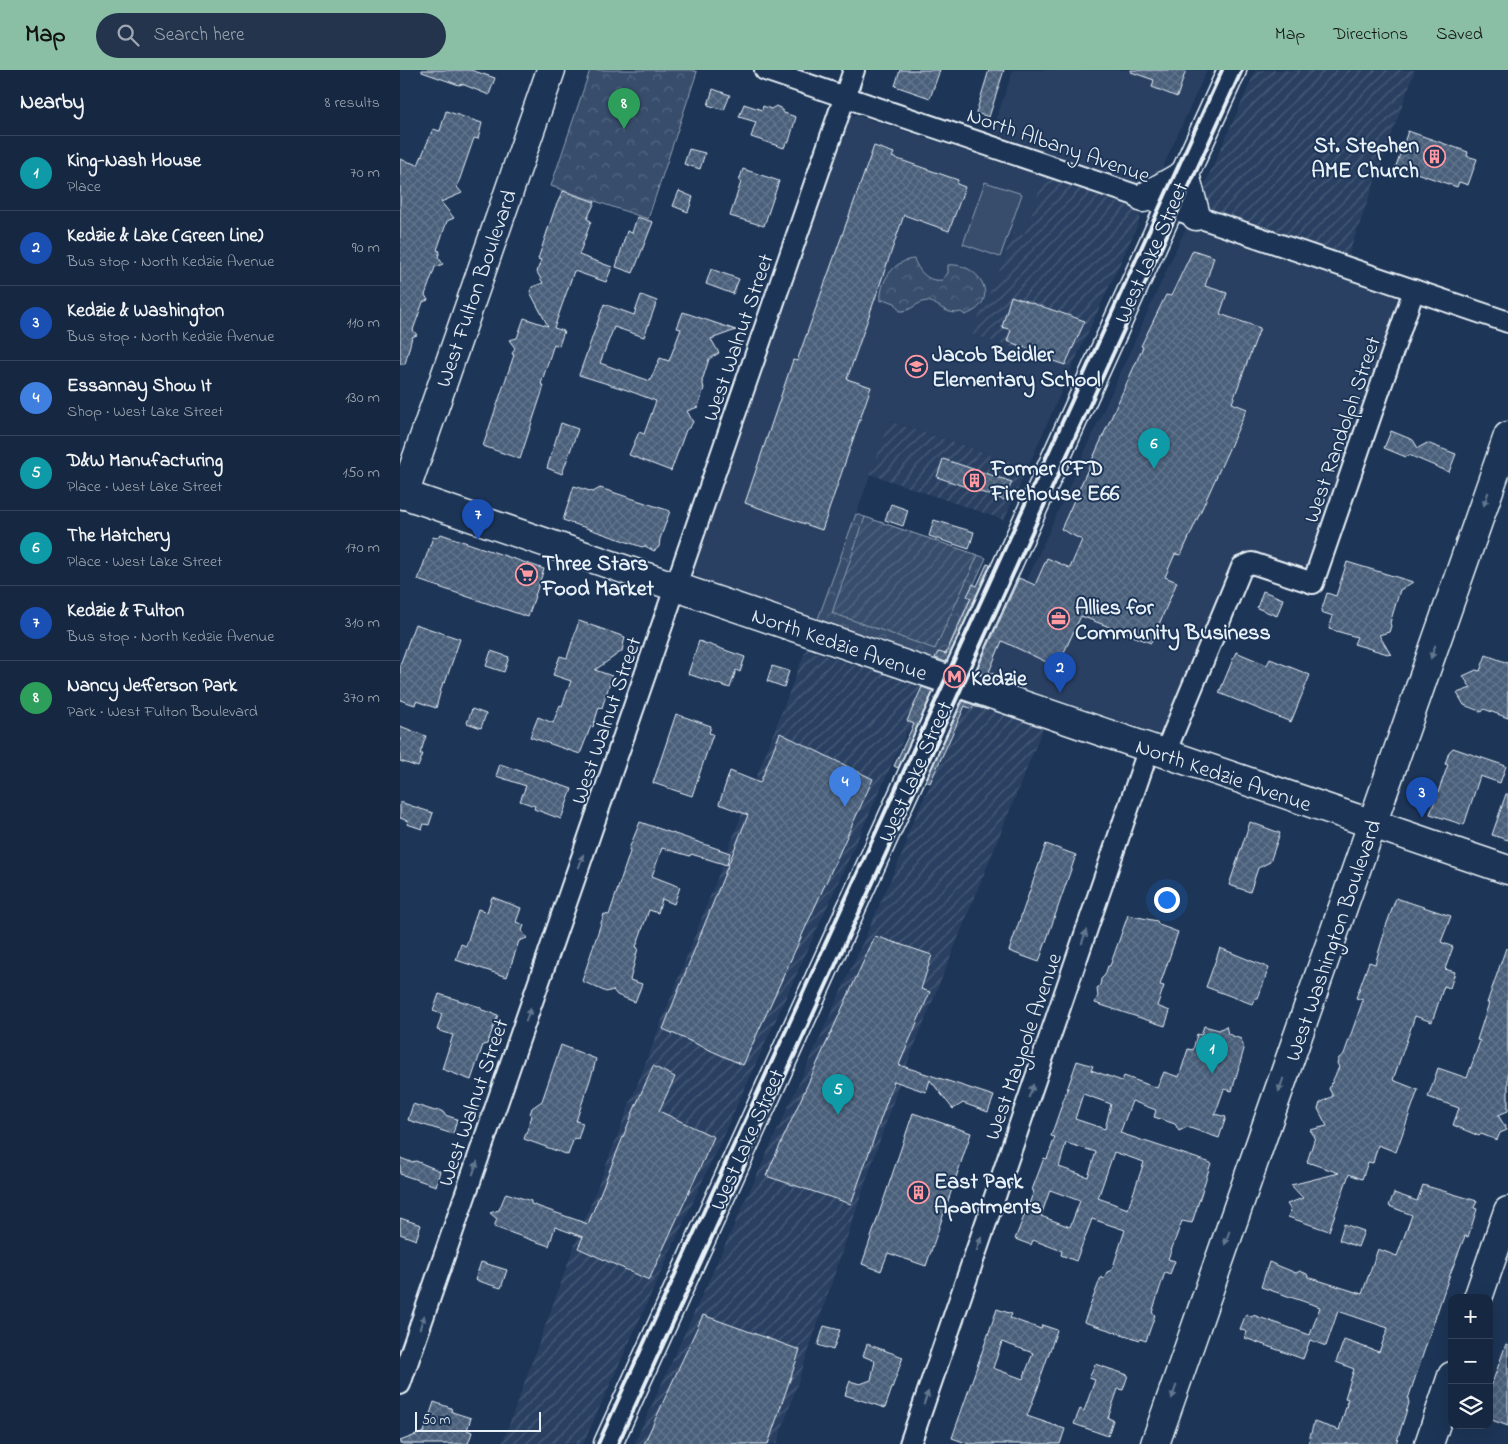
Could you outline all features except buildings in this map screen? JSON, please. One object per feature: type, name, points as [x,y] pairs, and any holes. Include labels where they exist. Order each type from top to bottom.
[{"type":"main road","name":"West Fulton Boulevard","points":[[401,498],[551,70]]},
{"type":"main road","name":"West Lake Street","points":[[608,1444],[1232,70]]},
{"type":"main road","points":[[1143,198],[1185,174],[1196,216]]},
{"type":"main road","name":"West Washington Boulevard","points":[[1155,1444],[1508,436]]},
{"type":"main road","name":"North Kedzie Avenue","points":[[401,498],[676,587],[1508,870]]},
{"type":"main road","points":[[1479,1294],[1508,1211]]},
{"type":"main road","points":[[1428,1444],[1449,1384]]},
{"type":"street","name":"North Albany Avenue","points":[[765,70],[1508,322]]},
{"type":"street","name":"West Walnut Street","points":[[400,1384],[854,70]]},
{"type":"street","name":"West Randolph Street","points":[[1312,583],[1414,290]]},
{"type":"street","name":"West Maypole Avenue","points":[[910,1444],[1157,751],[1242,567],[1252,563],[1312,583]]},
{"type":"shaded area","points":[[1013,70],[1207,70],[1157,180],[1148,189],[992,132]]},
{"type":"shaded area","points":[[1256,70],[1415,70],[1348,256],[1200,206],[1200,195]]},
{"type":"shaded area","name":"Jacob Beidler Elementary School","points":[[856,115],[1044,177],[1024,235],[1012,231],[999,272],[972,334],[1072,367],[1028,467],[890,421],[818,619],[702,579],[698,577],[694,570],[848,122],[851,117]]},
{"type":"shaded area","points":[[1044,177],[1141,211],[1139,222],[1072,367],[971,334],[999,272],[1013,231],[1024,235]]},
{"type":"shaded area","points":[[1188,227],[1396,297],[1401,302],[1310,568],[1306,571],[1301,571],[1250,553],[1244,553],[1233,559],[1165,728],[1162,732],[1156,733],[989,678],[981,673],[1020,586],[1027,580],[1182,236]]},
{"type":"shaded area","points":[[889,421],[1028,467],[1004,520],[870,474]]},
{"type":"shaded area","points":[[806,649],[854,665],[866,662],[930,688],[912,726],[907,731],[583,1444],[502,1444],[571,1255]]},
{"type":"shaded area","points":[[969,700],[1030,718],[1043,728],[899,1084],[777,1444],[634,1444],[836,1002],[907,843],[906,837]]},
{"type":"green space","points":[[590,70],[692,70],[697,72],[648,219],[551,186]]},
{"type":"green space","points":[[985,182],[1022,194],[1000,257],[963,244]]},
{"type":"green space","points":[[914,259],[921,272],[928,278],[937,280],[942,280],[948,273],[948,265],[970,270],[983,284],[985,293],[983,301],[976,309],[965,315],[961,312],[952,313],[928,301],[900,311],[895,303],[886,300],[881,301],[882,287],[889,273],[900,263]]},
{"type":"green space","points":[[856,514],[986,558],[974,584],[975,588],[942,661],[939,662],[883,645],[877,640],[818,619]]},
{"type":"green space","points":[[865,517],[978,555],[935,649],[832,613]]},
{"type":"railway","points":[[598,1444],[1222,70]]},
{"type":"railway","points":[[618,1444],[1242,70]]},
{"type":"place","name":"Nancy Jefferson Park","points":[[624,129]]},
{"type":"place","name":"St. Stephen AME Church","points":[[1435,157]]},
{"type":"place","name":"Jacob Beidler Elementary School","points":[[916,366]]},
{"type":"place","name":"The Hatchery","points":[[1154,469]]},
{"type":"place","name":"Former CFD Firehouse E66","points":[[975,480]]},
{"type":"place","name":"Kedzie & Fulton","points":[[478,540]]},
{"type":"place","name":"Three Stars Food Market","points":[[526,575]]},
{"type":"place","name":"Allies for Community Business","points":[[1059,619]]},
{"type":"place","name":"Kedzie","points":[[955,677]]},
{"type":"place","name":"Kedzie & Lake (Green Line)","points":[[1060,693]]},
{"type":"place","name":"Essannay Show It","points":[[845,807]]},
{"type":"place","name":"Kedzie & Washington","points":[[1422,818]]},
{"type":"place","name":"King-Nash House","points":[[1212,1074]]},
{"type":"place","name":"D&W Manufacturing","points":[[838,1115]]},
{"type":"place","name":"East Park Apartments","points":[[918,1193]]}]
